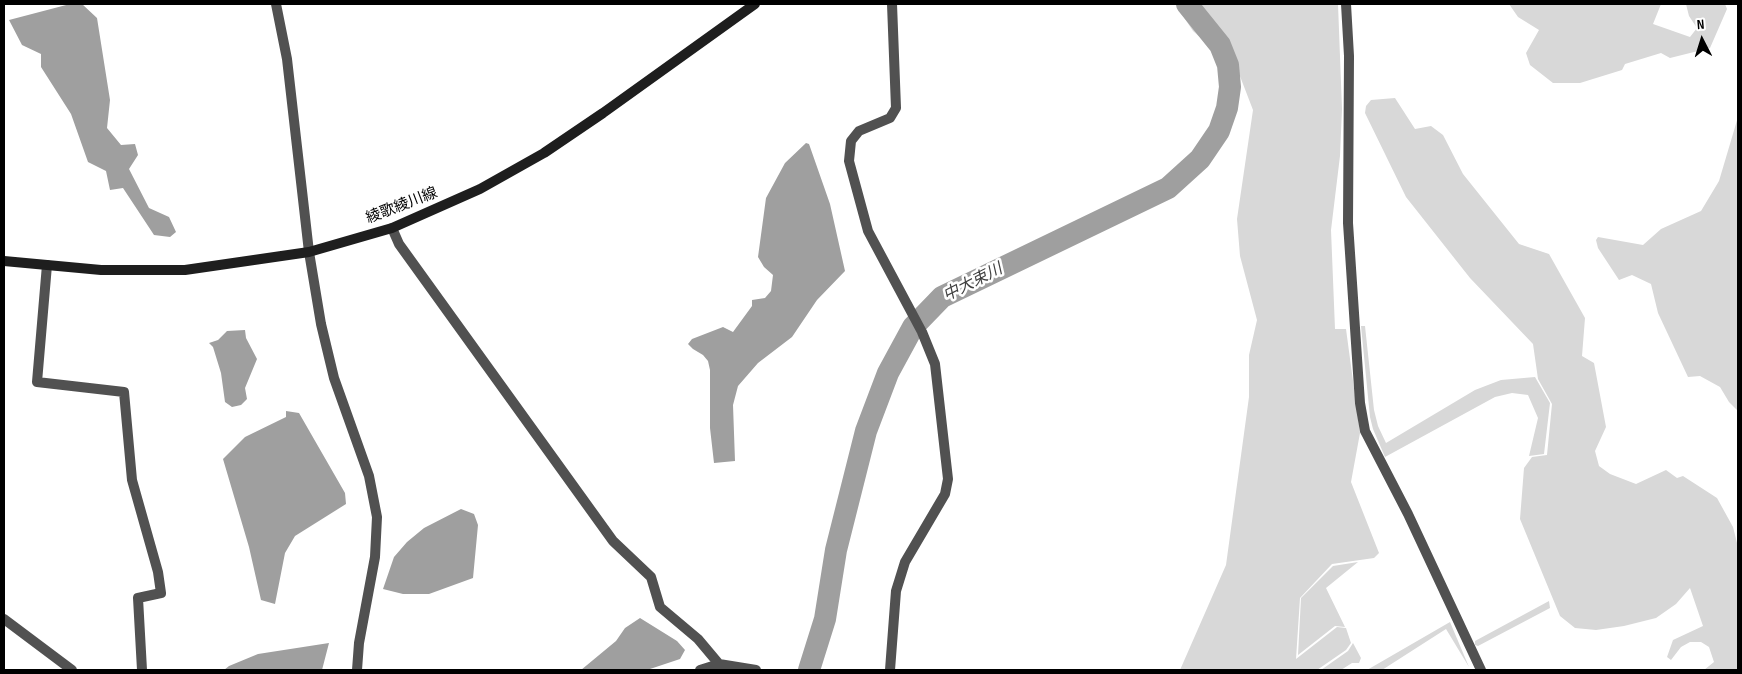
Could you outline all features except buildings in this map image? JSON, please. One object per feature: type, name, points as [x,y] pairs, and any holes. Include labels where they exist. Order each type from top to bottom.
[{"type":"main road","name":"綾歌綾川線","points":[[4,261],[101,270],[185,270],[309,252],[392,228],[480,189],[544,153],[755,4]]},
{"type":"street","points":[[276,4],[287,59],[309,252],[321,324],[334,378],[369,476],[377,516],[375,557],[359,643],[357,670]]},
{"type":"street","points":[[890,670],[896,592],[905,562],[945,494],[948,479],[935,364],[922,332],[911,315],[868,231],[849,161],[851,141],[859,131],[890,118],[896,108],[892,4]]},
{"type":"street","points":[[1346,4],[1349,56],[1348,223],[1360,403],[1365,431],[1408,514],[1481,670]]},
{"type":"street","points":[[392,228],[404,252],[613,541],[651,577],[660,607],[698,639],[718,667]]},
{"type":"street","points":[[47,265],[37,382],[124,392],[132,480],[158,572],[162,593],[138,598],[142,670]]},
{"type":"street","points":[[4,619],[72,670]]},
{"type":"street","points":[[700,670],[718,667],[756,670]]},
{"type":"shaded area","points":[[70,4],[82,4],[97,18],[110,100],[107,128],[121,145],[135,144],[138,155],[129,169],[149,208],[169,217],[176,232],[170,237],[154,235],[123,188],[110,190],[106,171],[88,162],[71,114],[41,67],[41,54],[22,45],[9,20]]},
{"type":"shaded area","points":[[1175,4],[1338,4],[1342,109],[1340,156],[1331,230],[1335,329],[1346,329],[1360,433],[1351,482],[1379,553],[1374,558],[1332,564],[1300,598],[1296,659],[1337,627],[1346,628],[1351,643],[1346,650],[1317,670],[1180,670],[1226,565],[1249,397],[1249,355],[1257,320],[1240,256],[1237,219],[1253,110],[1238,71],[1193,31]]},
{"type":"shaded area","points":[[1509,4],[1661,4],[1653,24],[1690,37],[1697,28],[1689,16],[1686,4],[1725,4],[1727,9],[1710,48],[1670,58],[1661,53],[1625,64],[1622,70],[1580,83],[1553,83],[1530,65],[1526,53],[1539,30],[1518,17]]},
{"type":"shaded area","points":[[1395,98],[1415,129],[1431,126],[1443,135],[1463,174],[1519,244],[1549,254],[1585,318],[1582,356],[1594,363],[1606,427],[1595,451],[1599,466],[1610,474],[1636,484],[1666,470],[1677,478],[1683,476],[1717,498],[1733,527],[1738,547],[1738,670],[1704,670],[1714,662],[1709,647],[1701,642],[1690,642],[1681,647],[1671,660],[1667,657],[1673,640],[1703,626],[1690,588],[1676,604],[1656,618],[1624,626],[1596,630],[1575,628],[1560,616],[1520,519],[1524,468],[1532,457],[1547,455],[1552,404],[1538,379],[1533,344],[1470,278],[1406,197],[1365,113],[1366,106],[1371,100]]},
{"type":"shaded area","points":[[1738,117],[1738,411],[1729,402],[1720,387],[1700,376],[1688,377],[1658,313],[1651,284],[1632,275],[1619,280],[1598,248],[1596,240],[1598,237],[1643,245],[1661,229],[1701,211],[1719,181]]},
{"type":"shaded area","points":[[806,143],[809,144],[830,204],[845,271],[817,300],[792,337],[758,363],[738,386],[733,405],[735,461],[714,463],[710,428],[710,370],[708,361],[703,355],[688,344],[692,339],[723,327],[733,332],[752,306],[752,300],[765,298],[771,291],[773,275],[764,267],[758,257],[766,198],[785,163]]},
{"type":"shaded area","points":[[1361,326],[1365,326],[1374,410],[1378,426],[1386,443],[1475,390],[1501,380],[1535,377],[1550,403],[1544,454],[1529,456],[1538,418],[1528,395],[1512,393],[1495,397],[1385,457],[1370,417]]},
{"type":"shaded area","points":[[245,330],[246,338],[257,359],[245,388],[247,399],[241,405],[232,407],[225,402],[221,373],[213,347],[209,343],[218,340],[227,331]]},
{"type":"shaded area","points":[[286,411],[299,413],[345,493],[346,504],[295,536],[285,553],[275,604],[261,600],[249,547],[223,459],[245,437],[286,417]]},
{"type":"shaded area","points":[[461,509],[474,514],[478,525],[473,578],[429,594],[403,594],[383,589],[394,557],[407,542],[424,528]]},
{"type":"shaded area","points":[[1358,562],[1326,588],[1345,627],[1335,626],[1298,655],[1301,598],[1333,566]]},
{"type":"shaded area","points":[[1549,601],[1550,608],[1478,646],[1475,645],[1475,641]]},
{"type":"shaded area","points":[[640,618],[677,641],[685,650],[680,659],[647,670],[581,670],[616,641],[625,628]]},
{"type":"shaded area","points":[[1450,622],[1469,667],[1446,629],[1382,670],[1367,670]]},
{"type":"shaded area","points":[[329,643],[322,670],[224,670],[258,654]]},
{"type":"shaded area","points":[[1353,643],[1361,658],[1359,663],[1352,663],[1341,670],[1321,670],[1348,651]]},
{"type":"waterway","name":"中大束川","points":[[809,670],[825,619],[836,550],[866,431],[888,373],[913,327],[942,297],[1168,188],[1200,159],[1219,131],[1227,108],[1230,87],[1228,65],[1220,45],[1187,4]]}]
